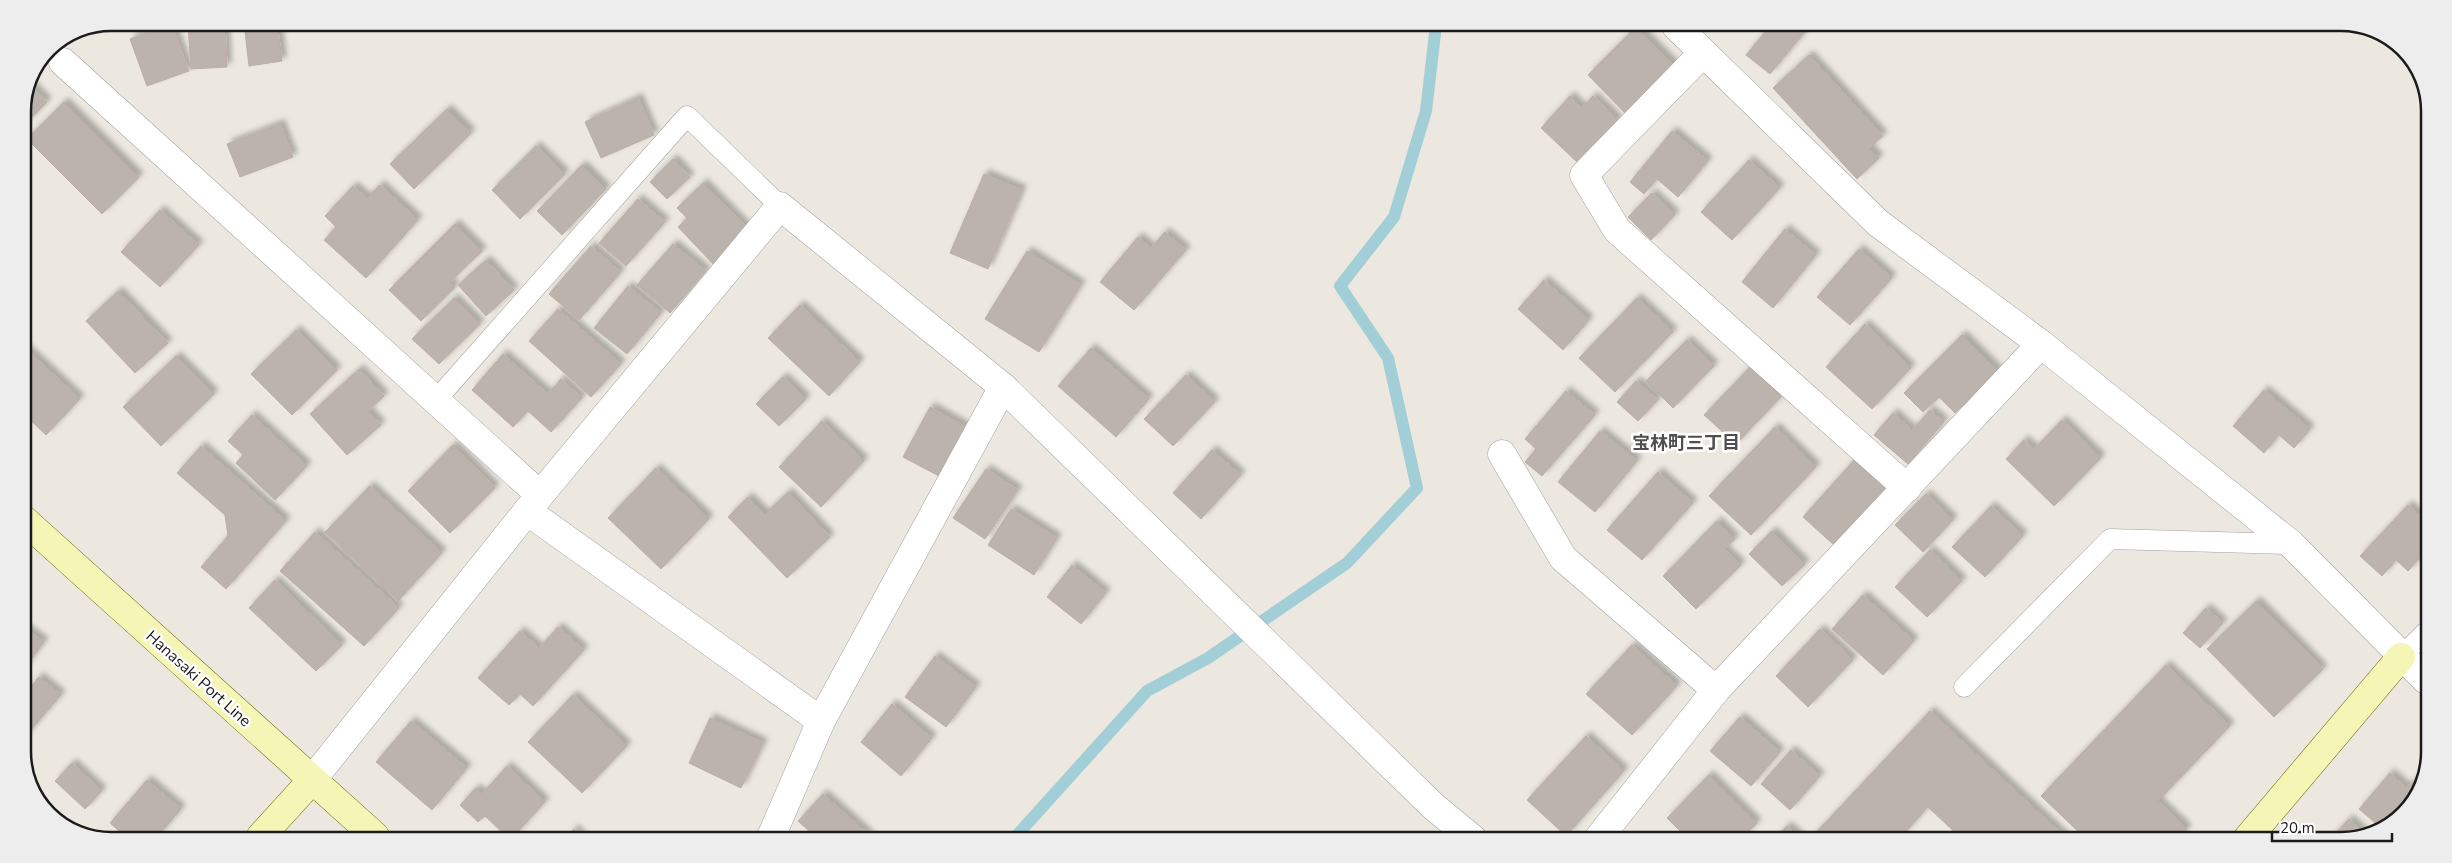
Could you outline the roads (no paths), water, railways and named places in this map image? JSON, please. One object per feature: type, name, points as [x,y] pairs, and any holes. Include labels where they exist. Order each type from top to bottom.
[{"type":"main road","name":"Hanasaki Port Line","points":[[31,527],[370,832]]},
{"type":"main road","points":[[2253,832],[2402,657]]},
{"type":"main road","points":[[265,832],[312,780]]},
{"type":"street","points":[[1681,31],[1878,223],[2041,344],[2291,544],[2421,675]]},
{"type":"street","points":[[1703,53],[1584,176],[1617,230],[1907,488]]},
{"type":"street","points":[[56,55],[436,400],[533,503],[821,721]]},
{"type":"street","points":[[312,780],[533,503],[780,206],[1003,387],[1433,806],[1465,832]]},
{"type":"street","points":[[1604,832],[1716,690],[2041,344]]},
{"type":"street","points":[[773,832],[821,721],[1003,387]]},
{"type":"street","points":[[1502,454],[1563,558],[1716,690]]},
{"type":"lane","points":[[436,400],[687,116],[780,206]]},
{"type":"lane","points":[[1964,687],[2110,539],[2291,544]]},
{"type":"lane","points":[[2402,657],[2421,637]]},
{"type":"waterway","points":[[1020,832],[1147,691],[1208,658],[1347,563],[1417,488],[1388,358],[1340,286],[1394,217],[1426,111],[1435,31]]},
{"type":"district","name":"宝林町三丁目","points":[[1686,443]]}]
